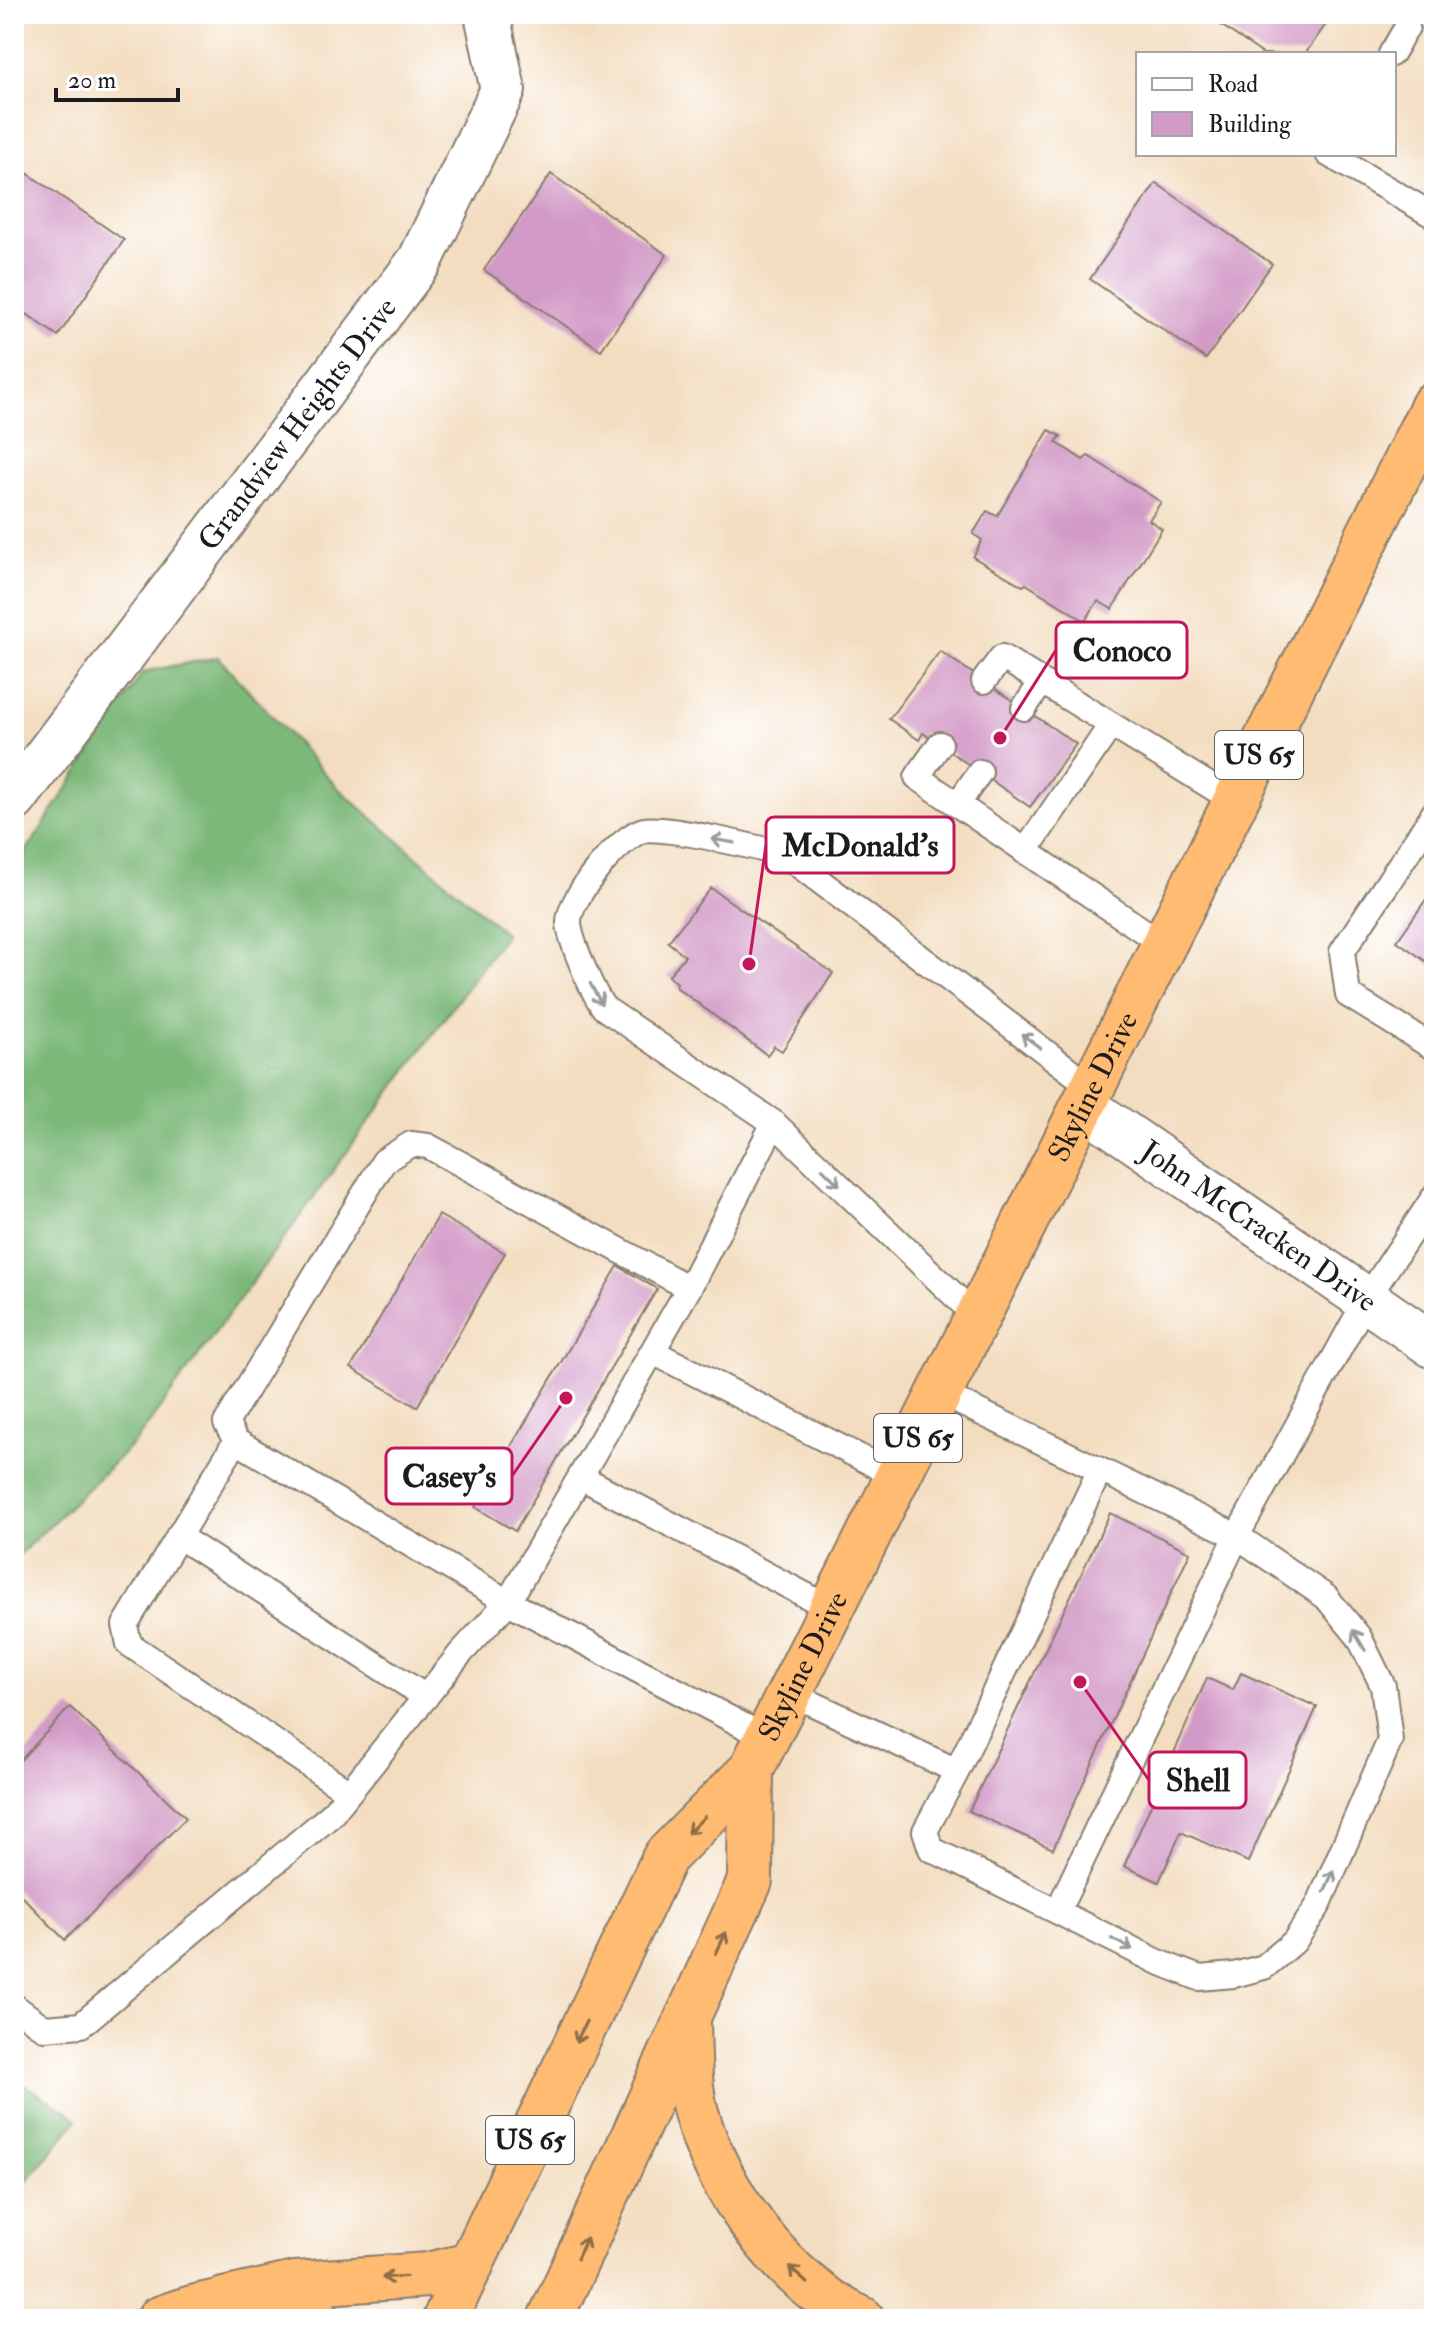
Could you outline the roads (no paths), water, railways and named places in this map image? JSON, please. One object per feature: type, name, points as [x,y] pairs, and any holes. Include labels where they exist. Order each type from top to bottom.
[{"type":"highway","name":"Skyline Drive","points":[[445,2319],[665,1857],[759,1754],[1434,404]]},
{"type":"highway","points":[[1399,476],[1434,448]]},
{"type":"highway","name":"Skyline Drive","points":[[550,2319],[750,1881],[759,1754]]},
{"type":"highway","name":"US 65","points":[[688,2013],[695,2111],[738,2203],[785,2264],[826,2298],[862,2319]]},
{"type":"highway","points":[[159,2319],[295,2284],[428,2275],[471,2265]]},
{"type":"highway","points":[[224,2300],[270,2300],[318,2319]]},
{"type":"street","name":"Grandview Heights Drive","points":[[14,799],[420,261],[503,90],[487,14]]},
{"type":"street","name":"John McCracken Drive","points":[[1088,1097],[1434,1346]]},
{"type":"lane","points":[[1392,52],[1407,27]]},
{"type":"lane","points":[[1333,156],[1434,216]]},
{"type":"lane","points":[[984,681],[1002,657],[1236,802]]},
{"type":"lane","points":[[1024,708],[1042,682]]},
{"type":"lane","points":[[1025,852],[1111,725]]},
{"type":"lane","points":[[940,744],[917,777],[1164,945]]},
{"type":"lane","points":[[957,805],[980,772]]},
{"type":"lane","points":[[1434,813],[1342,952],[1348,995],[1434,1048]]},
{"type":"lane","points":[[978,1318],[774,1123],[604,1008],[593,993],[569,922],[577,897],[623,840],[645,829],[763,847],[788,857],[1088,1097]]},
{"type":"lane","points":[[14,2006],[44,2028],[81,2025],[331,1815],[508,1602],[689,1288],[774,1123]]},
{"type":"lane","points":[[689,1288],[428,1146],[411,1144],[384,1161],[226,1423],[236,1441],[759,1754]]},
{"type":"lane","points":[[1052,1909],[1061,1904],[1237,1536],[1366,1300],[1433,1202]]},
{"type":"lane","points":[[653,1352],[899,1477]]},
{"type":"lane","points":[[940,1393],[1100,1470],[1237,1536],[1326,1597],[1359,1637],[1383,1686],[1390,1740],[1318,1906],[1294,1942],[1264,1967],[1234,1975],[1199,1978],[1156,1961],[931,1849],[925,1831],[957,1771],[1100,1470]]},
{"type":"lane","points":[[236,1441],[125,1625],[129,1644],[349,1792]]},
{"type":"lane","points":[[581,1477],[832,1609]]},
{"type":"lane","points":[[178,1536],[426,1697]]},
{"type":"lane","points":[[790,1693],[957,1771]]},
{"type":"place","name":"Conoco","points":[[1000,738]]},
{"type":"place","name":"McDonald's","points":[[749,964]]},
{"type":"place","name":"Casey's","points":[[566,1398]]},
{"type":"place","name":"Shell","points":[[1080,1682]]}]
